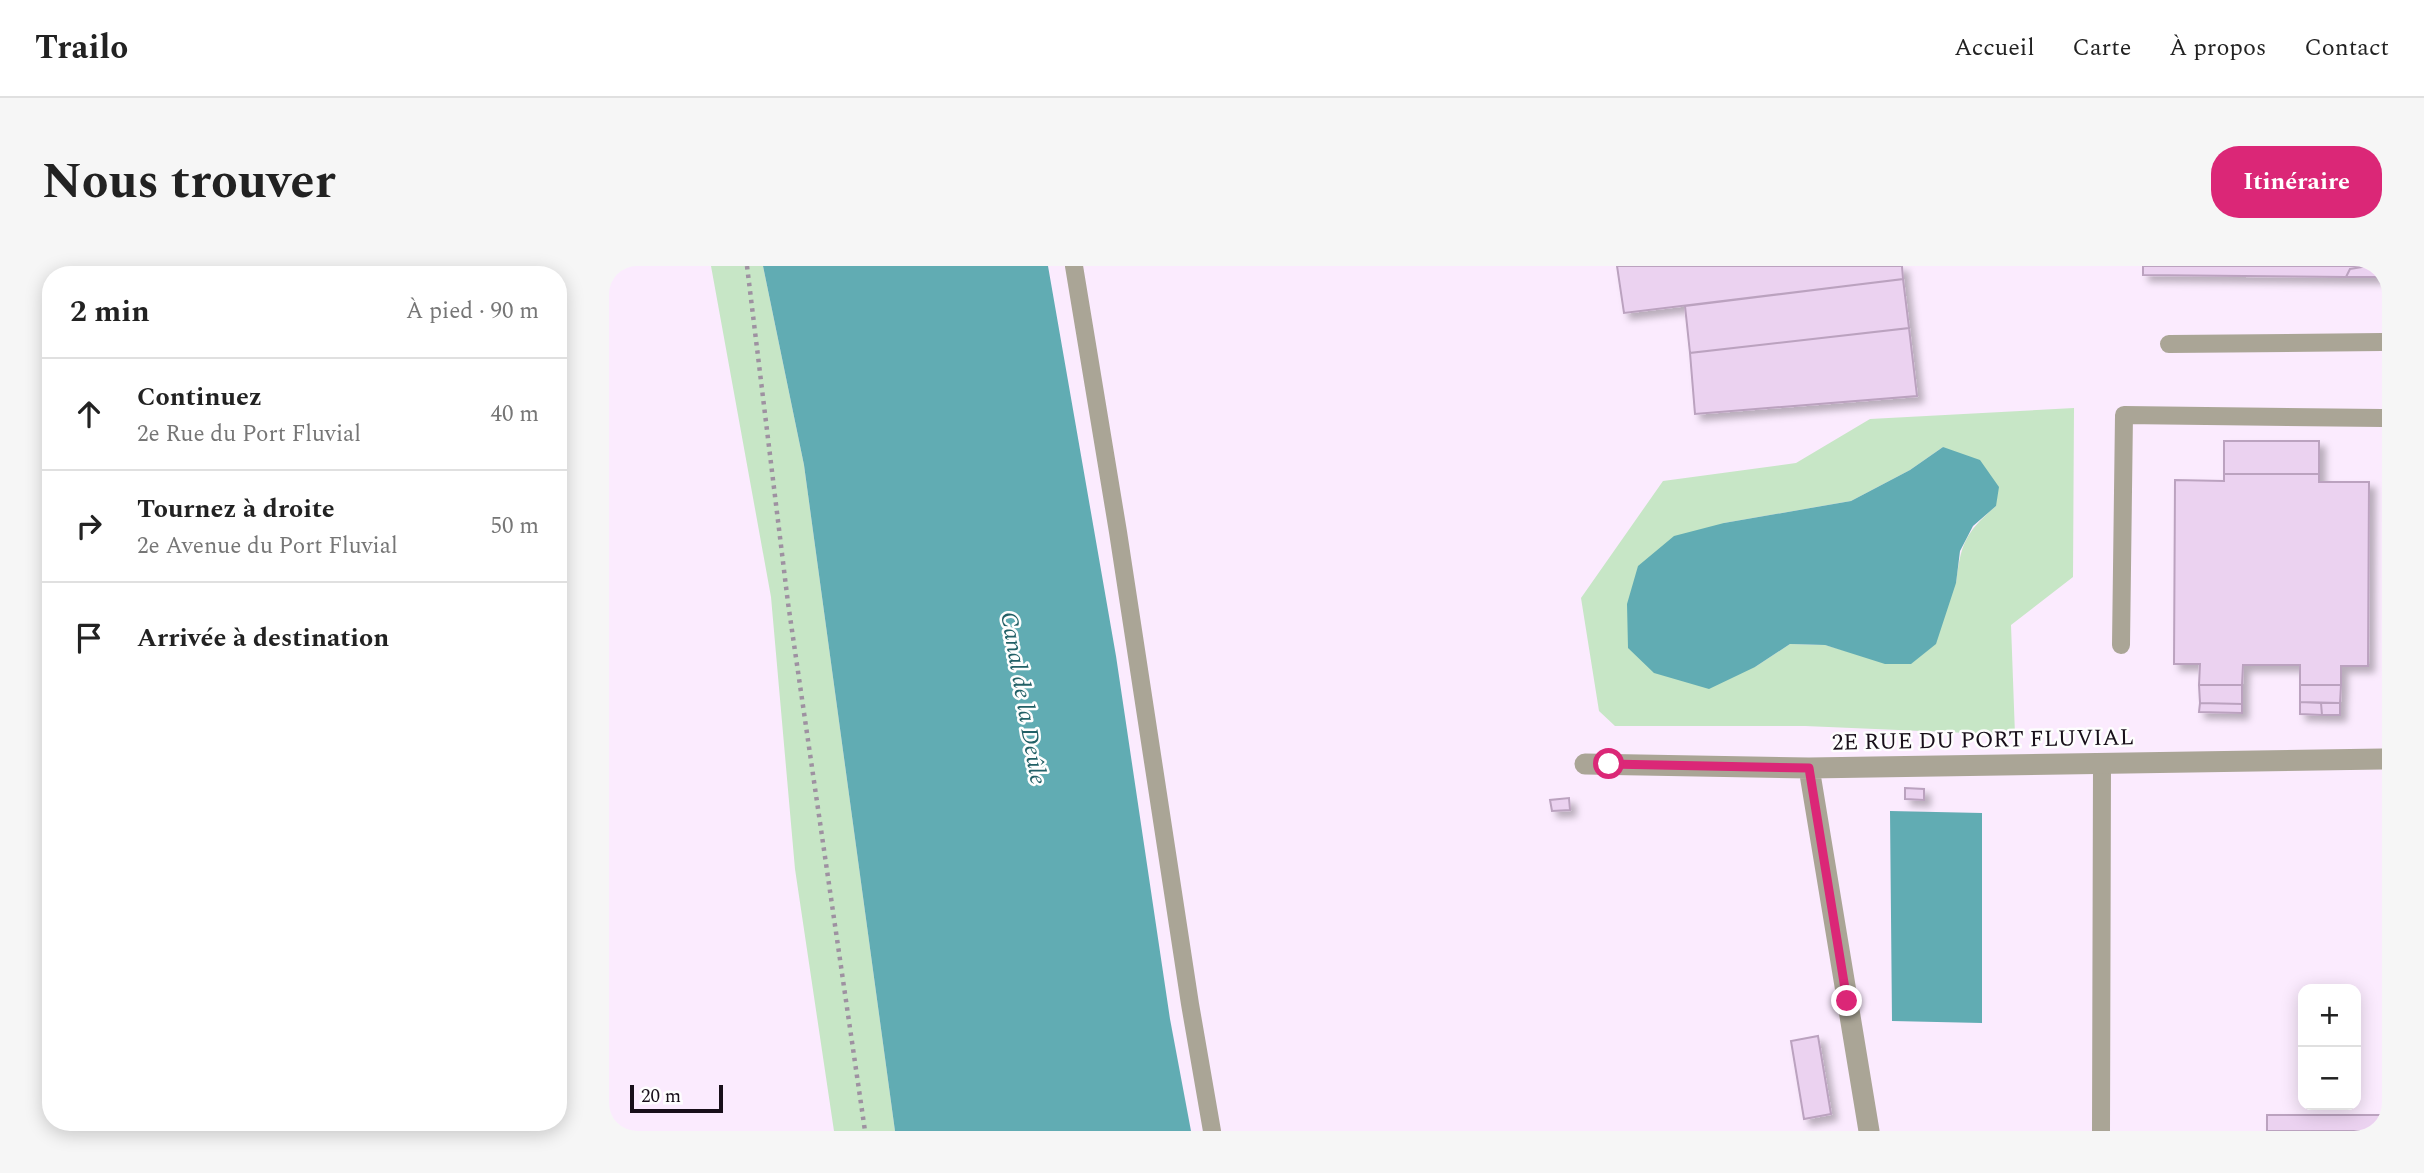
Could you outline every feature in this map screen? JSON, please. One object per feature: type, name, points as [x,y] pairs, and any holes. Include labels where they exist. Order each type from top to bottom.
[{"type":"street","name":"2E RUE DU PORT FLUVIAL","points":[[1585,764],[1809,768],[2382,759]]},
{"type":"street","points":[[1809,768],[1868,1131]]},
{"type":"lane","points":[[1074,266],[1212,1131]]},
{"type":"lane","points":[[2169,344],[2382,342]]},
{"type":"lane","points":[[2121,645],[2124,415],[2382,418]]},
{"type":"lane","points":[[2101,1131],[2102,764]]},
{"type":"path","points":[[747,266],[788,603],[866,1131]]},
{"type":"green space","points":[[711,266],[763,266],[804,465],[895,1131],[834,1131],[795,869],[771,597]]},
{"type":"green space","points":[[2074,408],[2073,577],[2011,625],[2015,735],[1805,726],[1615,726],[1599,711],[1581,598],[1663,481],[1796,463],[1870,419]],"holes":[[[1943,447],[1996,506],[1977,524],[1966,540],[1956,583],[1853,653],[1825,645],[1790,644],[1755,667],[1724,523],[1851,501],[1910,470]]]},
{"type":"water","name":"Canal de la Deûle","points":[[763,266],[1048,266],[1116,656],[1170,1019],[1191,1131],[895,1131],[804,465]]},
{"type":"water","points":[[1943,447],[1980,460],[1999,487],[1996,506],[1973,526],[1960,551],[1956,583],[1936,644],[1911,664],[1885,664],[1825,645],[1790,644],[1755,667],[1709,689],[1654,673],[1628,648],[1627,604],[1638,566],[1674,536],[1724,523],[1851,501],[1910,470]]},
{"type":"water","points":[[1890,811],[1982,813],[1982,1023],[1892,1021]]},
{"type":"building","points":[[1617,266],[1902,266],[1903,279],[1624,313]]},
{"type":"building","points":[[2143,266],[2368,266],[2350,269],[2346,277],[2143,275]]},
{"type":"building","points":[[2382,266],[2382,277],[2346,277],[2350,269]]},
{"type":"building","points":[[1903,279],[1909,328],[1690,353],[1685,306]]},
{"type":"building","points":[[1909,328],[1917,396],[1695,414],[1690,353]]},
{"type":"building","points":[[2224,441],[2319,441],[2319,474],[2224,474]]},
{"type":"building","points":[[2224,474],[2319,474],[2319,482],[2369,482],[2368,666],[2341,666],[2341,685],[2300,685],[2300,665],[2243,665],[2242,685],[2199,685],[2200,664],[2174,664],[2175,480],[2224,481]]},
{"type":"building","points":[[2199,685],[2242,685],[2242,704],[2200,703]]},
{"type":"building","points":[[2300,685],[2341,685],[2340,703],[2300,702]]},
{"type":"building","points":[[2300,702],[2321,703],[2322,715],[2300,714]]},
{"type":"building","points":[[2200,703],[2242,704],[2242,713],[2199,712]]},
{"type":"building","points":[[2321,703],[2340,703],[2340,715],[2322,715]]},
{"type":"building","points":[[1905,788],[1924,789],[1924,800],[1905,799]]},
{"type":"building","points":[[1569,798],[1570,810],[1552,811],[1550,800]]},
{"type":"building","points":[[1818,1036],[1831,1114],[1804,1119],[1791,1041]]},
{"type":"building","points":[[2267,1115],[2382,1115],[2382,1131],[2267,1131]]},
{"type":"route","points":[[1609,764],[1809,768],[1847,1001]]}]
